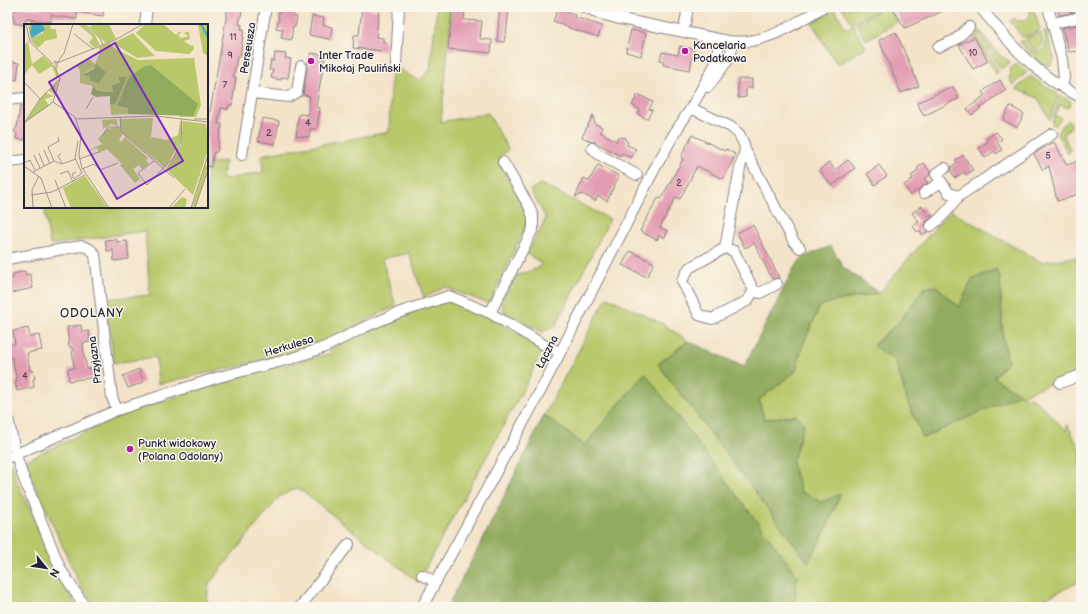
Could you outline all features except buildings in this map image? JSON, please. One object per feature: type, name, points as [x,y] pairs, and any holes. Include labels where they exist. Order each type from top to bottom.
[{"type":"street","points":[[144,24],[147,7]]},
{"type":"street","name":"Perseusza","points":[[242,155],[266,7]]},
{"type":"street","points":[[396,65],[399,7]]},
{"type":"street","points":[[584,7],[616,18],[719,40],[745,43],[764,39],[789,27],[823,7]]},
{"type":"street","points":[[685,24],[688,7]]},
{"type":"street","points":[[980,7],[1021,56],[1038,71],[1062,87],[1081,97]]},
{"type":"street","points":[[1048,7],[1062,59],[1064,78],[1062,87]]},
{"type":"street","points":[[1052,23],[1078,18],[1081,13],[1080,7]]},
{"type":"street","points":[[938,47],[955,40],[968,27]]},
{"type":"street","name":"Łączna","points":[[422,607],[541,390],[654,170],[716,63],[719,40]]},
{"type":"street","name":"Łączna","points":[[691,108],[728,60],[733,42]]},
{"type":"street","points":[[252,93],[288,97],[297,92],[301,66]]},
{"type":"street","points":[[7,100],[24,98]]},
{"type":"street","points":[[691,108],[735,130],[742,139],[745,150],[794,242],[800,248]]},
{"type":"street","points":[[931,226],[937,222],[959,196],[1052,134]]},
{"type":"street","points":[[592,148],[598,154],[637,175]]},
{"type":"street","points":[[725,248],[740,168],[745,150]]},
{"type":"street","points":[[10,162],[24,160]]},
{"type":"street","points":[[490,313],[533,228],[533,216],[529,206],[503,162]]},
{"type":"street","points":[[945,168],[936,174],[949,193],[959,196]]},
{"type":"street","points":[[924,193],[941,182]]},
{"type":"street","name":"Przyjazna","points":[[7,259],[81,246],[87,247],[93,251],[95,256],[112,397],[117,410]]},
{"type":"street","points":[[754,291],[747,301],[712,319],[699,315],[682,281],[689,268],[725,248],[734,251],[754,291],[760,293],[777,284]]},
{"type":"street","name":"Herkulesa","points":[[11,456],[117,410],[219,377],[290,359],[325,347],[365,327],[398,313],[449,296],[490,313],[546,346],[560,352]]},
{"type":"street","points":[[1060,383],[1081,375]]},
{"type":"street","points":[[7,414],[11,456],[22,474],[60,570],[85,607]]},
{"type":"street","points":[[300,607],[349,544]]},
{"type":"street","points":[[422,575],[436,582]]},
{"type":"green space","points":[[437,7],[452,7],[441,122],[488,113],[508,149],[499,159],[504,172],[527,216],[525,228],[489,304],[445,287],[424,298],[409,253],[382,259],[396,306],[313,347],[248,364],[158,384],[156,357],[114,363],[105,299],[150,295],[145,231],[50,245],[44,208],[208,208],[208,164],[225,161],[222,180],[263,172],[261,155],[389,132],[391,64],[419,81],[430,70]]},
{"type":"green space","points":[[842,7],[882,7],[852,24]]},
{"type":"green space","points":[[884,7],[888,7],[897,22],[866,40],[856,24]]},
{"type":"green space","points":[[835,10],[846,29],[853,25],[866,47],[837,65],[812,23]]},
{"type":"green space","points":[[1030,11],[1034,11],[1040,29],[1039,31],[1022,37],[1010,21],[1014,18],[1018,21],[1025,20],[1029,16]]},
{"type":"green space","points":[[975,25],[999,54],[1011,62],[1001,69],[974,26]]},
{"type":"green space","points":[[972,27],[999,71],[996,74],[970,29]]},
{"type":"green space","points":[[1045,30],[1047,31],[1054,59],[1051,65],[1047,66],[1038,61],[1020,43],[1020,41],[1023,41],[1032,51],[1042,51],[1046,45]]},
{"type":"green space","points":[[1041,33],[1043,43],[1040,48],[1034,50],[1026,41],[1026,38]]},
{"type":"green space","points":[[1015,64],[1021,66],[1027,72],[1013,85],[1009,79],[1011,68]]},
{"type":"green space","points":[[1030,76],[1058,94],[1050,120],[1038,98],[1016,89]]},
{"type":"green space","points":[[1060,96],[1071,101],[1071,103],[1068,108],[1060,105],[1055,116],[1060,117],[1061,119],[1054,126],[1052,123]]},
{"type":"green space","points":[[1067,121],[1071,123],[1071,126],[1063,134],[1070,149],[1068,154],[1057,132]]},
{"type":"green space","points":[[541,184],[610,219],[555,327],[542,332],[504,312],[501,301],[515,276],[539,268],[541,263],[527,254],[546,218],[530,190]]},
{"type":"green space","points":[[951,211],[1041,262],[1076,257],[1081,281],[1081,372],[1021,395],[1026,398],[1030,397],[1040,404],[1066,431],[1067,423],[1081,453],[1081,581],[1042,600],[1034,607],[794,607],[645,373],[585,445],[544,416],[607,297],[663,324],[688,341],[658,364],[808,561],[825,532],[840,495],[821,502],[801,492],[792,463],[804,424],[796,415],[764,419],[759,400],[796,371],[802,347],[820,306],[832,302],[879,293]],"holes":[[[996,269],[1000,277],[1003,337],[1008,362],[994,377],[909,406],[895,360],[873,345],[900,321],[924,288],[936,286],[959,307],[972,280]]]},
{"type":"green space","points":[[831,246],[843,267],[879,293],[832,302],[820,306],[802,347],[796,371],[759,400],[764,419],[796,415],[804,424],[792,463],[801,492],[821,502],[840,494],[825,532],[808,562],[658,364],[688,341],[744,367],[795,266],[804,257]]},
{"type":"green space","points":[[996,269],[1000,277],[1003,337],[1008,362],[993,377],[1020,394],[923,438],[909,406],[895,360],[873,346],[900,321],[924,288],[936,286],[959,307],[972,280]]},
{"type":"green space","points":[[449,300],[479,311],[543,349],[524,388],[418,582],[298,488],[280,496],[209,584],[206,607],[96,607],[82,589],[24,461],[131,411],[245,375],[332,353],[329,349],[392,319]]},
{"type":"green space","points":[[645,373],[797,575],[795,607],[447,607],[484,537],[544,415],[585,445]]},
{"type":"green space","points":[[12,463],[15,477],[64,586],[78,607],[7,607],[7,465]]},
{"type":"place","name":"Kancelaria Podatkowa","points":[[685,51]]},
{"type":"place","name":"Inter Trade Mikołaj Pauliński","points":[[311,61]]},
{"type":"place","name":"Punkt widokowy (Polana Odolany)","points":[[130,449]]},
{"type":"district","name":"ODOLANY","points":[[92,313]]}]
